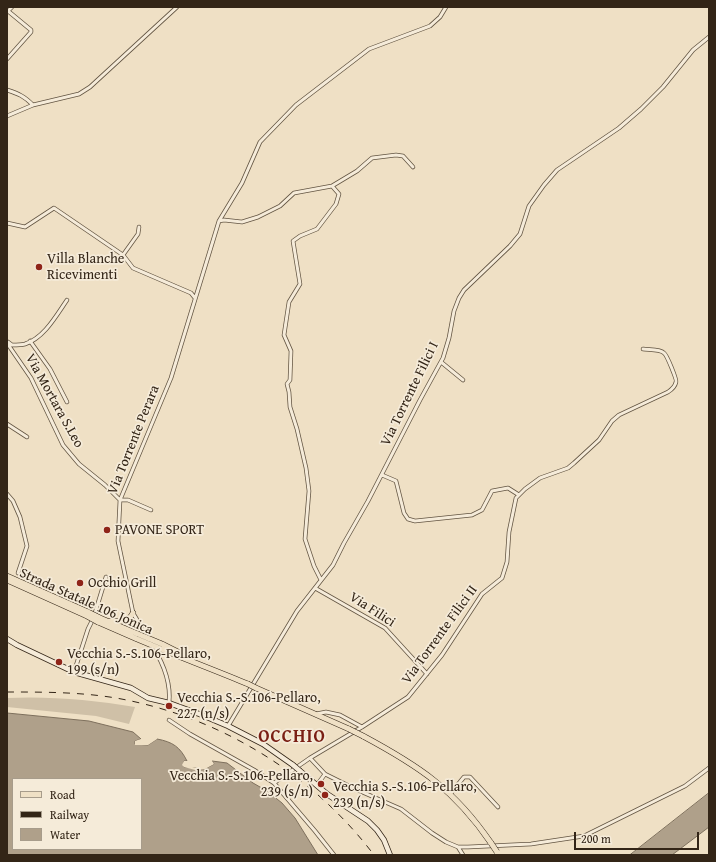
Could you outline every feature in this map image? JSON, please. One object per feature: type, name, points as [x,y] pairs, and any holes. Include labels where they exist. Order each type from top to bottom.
[{"type":"main road","name":"Strada Statale 106 Jonica","points":[[7,576],[99,620],[137,637],[162,646],[206,668],[248,684],[349,729],[418,767],[451,793],[469,812],[498,854]]},
{"type":"main road","name":"Strada Statale 106 Jonica","points":[[7,580],[87,614]]},
{"type":"main road","points":[[106,620],[123,622],[132,615]]},
{"type":"main road","name":"Strada Statale 106 Jonica","points":[[99,620],[106,620],[137,637]]},
{"type":"street","points":[[7,59],[32,30],[8,12],[12,7]]},
{"type":"street","points":[[7,116],[33,105],[79,94],[176,7]]},
{"type":"street","name":"Via Torrente Perara","points":[[169,703],[170,692],[164,670],[155,650],[132,615],[118,541],[120,500],[172,378],[219,221],[242,183],[260,142],[296,105],[369,49],[430,26],[440,17],[446,7]]},
{"type":"street","name":"Via Torrente Filici I","points":[[228,726],[297,611],[333,565],[382,475],[440,362],[449,338],[454,311],[464,290],[510,246],[520,234],[529,206],[544,185],[563,165],[619,128],[641,109],[663,87],[693,50],[709,37]]},
{"type":"street","points":[[7,90],[16,92],[33,105]]},
{"type":"street","points":[[219,221],[224,220],[242,222],[258,217],[280,206],[294,193],[332,186],[357,171],[372,158],[396,155],[403,156],[413,168]]},
{"type":"street","points":[[321,580],[314,566],[305,539],[309,491],[297,429],[290,407],[287,384],[290,380],[291,351],[284,335],[289,302],[300,284],[293,241],[300,236],[317,230],[336,204],[339,194],[332,186]]},
{"type":"street","points":[[7,223],[24,227],[54,208],[123,255],[133,268],[191,293],[195,298]]},
{"type":"street","points":[[123,255],[138,234],[139,226]]},
{"type":"street","points":[[7,342],[12,345],[24,344],[38,337],[57,315],[67,300]]},
{"type":"street","points":[[30,341],[50,369],[67,402]]},
{"type":"street","name":"Via Mortara S.Leo","points":[[7,342],[31,378],[62,445],[79,464],[105,485],[120,500]]},
{"type":"street","points":[[382,475],[396,481],[404,513],[408,519],[416,521],[472,515],[482,510],[492,491],[508,488],[519,495],[540,478],[568,468],[599,440],[612,421],[619,415],[668,392],[672,388],[676,382],[676,378],[667,356],[664,352],[643,349]]},
{"type":"street","points":[[440,362],[463,380]]},
{"type":"street","points":[[7,424],[27,437]]},
{"type":"street","points":[[7,494],[11,497],[18,512],[27,546],[18,573]]},
{"type":"street","name":"Via Torrente Filici II","points":[[274,783],[310,758],[408,697],[442,655],[482,594],[502,578],[507,562],[509,532],[516,498],[519,495]]},
{"type":"street","points":[[120,500],[128,500],[151,510]]},
{"type":"street","points":[[95,614],[106,577]]},
{"type":"street","name":"Via Filici","points":[[315,588],[385,628],[427,674]]},
{"type":"street","points":[[74,672],[92,621]]},
{"type":"street","points":[[7,639],[17,646],[74,672],[131,688],[148,698],[169,703],[202,715],[228,726],[263,744],[293,765],[327,794],[368,821],[384,840],[390,855]]},
{"type":"street","points":[[316,715],[323,712],[340,714],[362,727]]},
{"type":"street","points":[[323,712],[324,718]]},
{"type":"street","points":[[169,720],[190,734],[274,783],[334,855]]},
{"type":"street","points":[[310,758],[325,774],[401,809],[432,833],[446,842],[458,846],[508,846],[584,836],[685,786],[709,768]]},
{"type":"street","points":[[317,785],[325,774]]},
{"type":"street","points":[[451,793],[464,777],[470,777],[498,807]]},
{"type":"street","points":[[458,846],[463,855]]},
{"type":"shaded area","points":[[7,698],[71,699],[135,707],[129,724],[96,716],[7,707]]},
{"type":"water","points":[[7,713],[89,721],[133,732],[141,739],[135,741],[135,744],[148,745],[157,739],[163,740],[172,744],[182,752],[187,761],[184,761],[184,767],[205,769],[214,764],[212,761],[227,763],[282,803],[295,818],[318,855],[7,855]]},
{"type":"water","points":[[709,793],[709,827],[672,855],[630,855]]},
{"type":"pier","points":[[157,737],[157,739],[148,745],[135,745],[135,741],[141,739],[142,740],[137,743],[147,743]]},
{"type":"pier","points":[[184,761],[189,761],[185,763],[185,765],[196,768],[205,767],[211,763],[210,761],[214,764],[205,769],[195,770],[184,767],[182,765]]},
{"type":"railway","points":[[7,692],[75,693],[116,698],[154,707],[191,719],[226,734],[260,752],[292,774],[322,798],[349,825],[374,855]]},
{"type":"place","name":"Villa Blanche Ricevimenti","points":[[39,267]]},
{"type":"place","name":"PAVONE SPORT","points":[[107,530]]},
{"type":"place","name":"Occhio Grill","points":[[80,583]]},
{"type":"place","name":"Vecchia S.-S.106-Pellaro, 199 (s/n)","points":[[59,662]]},
{"type":"place","name":"Vecchia S.-S.106-Pellaro, 227 (n/s)","points":[[169,706]]},
{"type":"place","name":"Vecchia S.-S.106-Pellaro, 239 (s/n)","points":[[321,784]]},
{"type":"place","name":"Vecchia S.-S.106-Pellaro, 239 (n/s)","points":[[325,795]]},
{"type":"district","name":"OCCHIO","points":[[292,737]]}]
